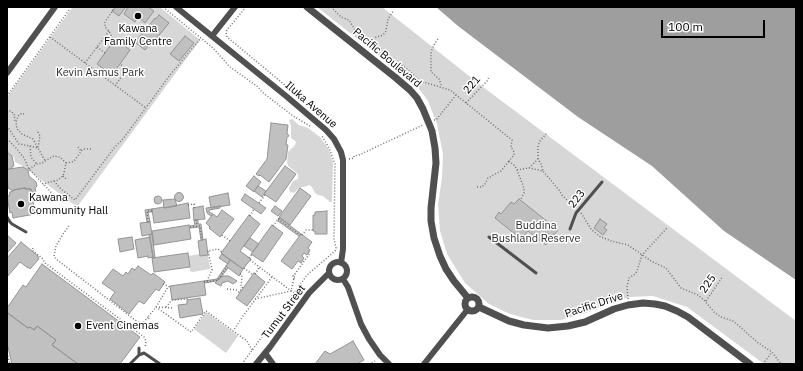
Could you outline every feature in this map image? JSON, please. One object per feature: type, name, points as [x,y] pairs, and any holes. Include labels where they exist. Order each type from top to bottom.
[{"type":"street","points":[[7,73],[55,7]]},
{"type":"street","name":"Iluka Avenue","points":[[176,7],[286,96],[334,138],[343,160],[343,249],[341,263]]},
{"type":"street","points":[[212,36],[235,7]]},
{"type":"street","name":"Pacific Boulevard","points":[[307,7],[369,56],[410,90],[417,98],[429,123],[436,163],[431,208],[431,221],[434,238],[446,269],[468,298]]},
{"type":"street","points":[[335,263],[343,264],[346,269],[346,274],[343,279],[336,280],[331,278],[329,273],[330,267],[335,263]]},
{"type":"street","name":"Tumut Street","points":[[256,364],[309,294],[329,273]]},
{"type":"street","points":[[343,279],[348,287],[361,324],[380,355],[388,364]]},
{"type":"street","points":[[472,296],[477,298],[480,302],[479,307],[475,311],[468,309],[465,305],[468,298],[472,296]]},
{"type":"street","name":"Pacific Drive","points":[[479,307],[509,321],[524,325],[548,328],[568,326],[585,322],[614,309],[628,305],[643,303],[665,306],[688,317],[750,364]]},
{"type":"street","points":[[424,364],[468,309]]},
{"type":"street","points":[[265,353],[273,364]]},
{"type":"lane","name":"223","points":[[570,229],[578,210],[602,182]]},
{"type":"lane","points":[[7,217],[12,224],[26,232]]},
{"type":"lane","points":[[489,237],[536,273]]},
{"type":"lane","points":[[139,348],[139,355]]},
{"type":"lane","points":[[130,364],[139,355],[144,353],[160,364]]},
{"type":"path","points":[[7,96],[69,10],[69,7]]},
{"type":"path","points":[[114,41],[106,27],[105,18],[115,7]]},
{"type":"path","points":[[163,7],[213,48],[230,67],[258,87],[262,92],[293,116],[314,128]]},
{"type":"path","points":[[246,7],[227,30],[227,38],[304,101]]},
{"type":"path","points":[[331,7],[341,17],[349,20],[355,30],[380,48],[386,55],[407,69],[420,81],[450,90],[512,140],[511,147],[514,155],[502,171],[488,178],[482,187],[477,187]]},
{"type":"path","points":[[371,41],[386,31],[388,19],[394,10]]},
{"type":"path","points":[[86,63],[109,31]]},
{"type":"path","points":[[50,37],[146,108]]},
{"type":"path","points":[[54,181],[60,189],[75,200],[114,148],[123,139],[170,75],[201,38]]},
{"type":"path","points":[[438,39],[431,52],[431,72],[438,79],[442,87]]},
{"type":"path","points":[[97,47],[105,53]]},
{"type":"path","points":[[115,86],[127,69],[120,64]]},
{"type":"path","name":"221","points":[[466,103],[487,82],[489,77]]},
{"type":"path","points":[[343,160],[354,158],[354,156],[436,120],[456,95]]},
{"type":"path","points":[[7,113],[10,111],[12,112],[15,116],[14,119],[17,129],[22,134],[32,138],[46,161]]},
{"type":"path","points":[[16,122],[18,116],[22,113],[24,114]]},
{"type":"path","points":[[7,126],[19,144],[38,148]]},
{"type":"path","points":[[37,130],[40,136],[38,148]]},
{"type":"path","points":[[547,133],[540,141],[538,146],[538,159],[543,171],[559,190],[562,196],[578,210],[591,229],[599,236],[628,245],[651,261],[666,268],[682,288],[698,295],[715,313],[721,317],[738,324],[757,342],[772,352],[781,364]]},
{"type":"path","points":[[242,364],[307,275],[334,252],[336,248],[334,239],[335,164],[329,148],[320,134]]},
{"type":"path","points":[[7,139],[24,158],[29,169],[54,196]]},
{"type":"path","points":[[30,146],[31,157],[37,164]]},
{"type":"path","points":[[78,147],[81,151]]},
{"type":"path","points":[[66,163],[77,158],[84,149],[92,149]]},
{"type":"path","points":[[29,169],[54,156],[66,163]]},
{"type":"path","points":[[529,168],[538,159]]},
{"type":"path","points":[[73,161],[77,164]]},
{"type":"path","points":[[509,161],[517,170],[524,188],[524,193],[521,199]]},
{"type":"path","points":[[44,185],[63,176],[66,163]]},
{"type":"path","points":[[517,170],[529,168],[543,171]]},
{"type":"path","points":[[63,176],[66,179]]},
{"type":"path","points":[[259,203],[265,195]]},
{"type":"path","points":[[188,205],[194,204],[194,208]]},
{"type":"path","points":[[250,216],[254,210]]},
{"type":"path","points":[[148,222],[147,211],[152,211]]},
{"type":"path","points":[[273,226],[279,218],[301,235],[306,230],[313,230]]},
{"type":"path","points":[[196,220],[197,226],[200,226],[202,240]]},
{"type":"path","points":[[70,226],[56,246],[54,256],[56,259],[135,320],[140,323],[144,322],[148,318],[169,287],[163,284]]},
{"type":"path","points":[[190,227],[197,226]]},
{"type":"path","points":[[628,305],[627,295],[629,278],[637,271],[642,255],[667,228]]},
{"type":"path","points":[[222,235],[230,241]]},
{"type":"path","points":[[33,248],[32,250],[42,258],[45,263],[144,337],[146,341],[144,353]]},
{"type":"path","points":[[222,252],[218,249],[208,251],[212,270],[205,282],[218,280],[227,267]]},
{"type":"path","points":[[291,291],[296,274],[310,253],[309,252]]},
{"type":"path","points":[[252,254],[250,259],[294,293]]},
{"type":"path","points":[[244,268],[254,274],[260,267]]},
{"type":"path","points":[[240,274],[242,275],[241,290]]},
{"type":"path","name":"225","points":[[706,302],[723,276]]},
{"type":"path","points":[[233,331],[272,277]]},
{"type":"path","points":[[241,290],[244,286]]},
{"type":"path","points":[[227,289],[237,290],[240,292],[241,290]]},
{"type":"path","points":[[255,299],[291,291]]},
{"type":"path","points":[[166,307],[172,300],[187,299],[186,298]]},
{"type":"path","points":[[156,307],[190,332],[206,311],[247,341],[252,350]]},
{"type":"path","points":[[156,307],[174,308]]},
{"type":"path","points":[[763,364],[772,352]]},
{"type":"path","points":[[7,353],[10,364]]},
{"type":"path","points":[[369,364],[375,361]]},
{"type":"green space","name":"Kevin Asmus Park","points":[[71,7],[160,7],[200,40],[77,207],[23,166],[15,162],[14,157],[7,152],[7,97],[72,8]]},
{"type":"green space","name":"Buddina Bushland Reserve","points":[[317,7],[382,7],[483,87],[796,321],[796,364],[764,364],[687,307],[653,296],[631,297],[613,301],[586,313],[561,320],[533,320],[510,314],[489,304],[465,283],[447,254],[440,231],[438,204],[442,178],[443,154],[437,124],[428,101],[417,86]]},
{"type":"green space","points":[[292,119],[299,125],[308,128],[320,137],[328,148],[333,162],[332,202],[315,193],[309,185],[300,187],[294,193],[290,192],[289,188],[293,181],[298,179],[298,174],[288,166],[287,162],[288,152],[296,142],[291,138],[291,126],[289,120]]},
{"type":"green space","points":[[200,254],[200,256],[208,255],[210,269],[193,272],[190,271],[188,256]]},
{"type":"green space","points":[[206,312],[238,336],[226,353],[194,329]]},
{"type":"shaded area","points":[[436,7],[796,7],[796,280],[724,231],[652,166],[578,117],[458,26]]},
{"type":"building","points":[[116,7],[125,8],[119,16],[112,11]]},
{"type":"building","name":"Kawana Family Centre","points":[[128,7],[148,7],[154,11],[145,23],[138,17],[135,22],[124,14]]},
{"type":"building","points":[[159,15],[169,23],[145,50],[135,42]]},
{"type":"building","points":[[185,36],[194,43],[179,61],[170,54]]},
{"type":"building","points":[[115,39],[130,50],[112,75],[97,64]]},
{"type":"building","points":[[271,123],[288,125],[287,133],[289,136],[287,137],[286,145],[288,145],[286,159],[269,182],[260,175],[259,176],[256,174],[267,159]]},
{"type":"building","points":[[7,152],[12,156],[14,166],[7,171]]},
{"type":"building","points":[[285,166],[296,174],[276,202],[264,194]]},
{"type":"building","points":[[23,167],[28,170],[29,176],[36,182],[36,192],[31,192],[31,189],[25,188],[13,191],[8,188],[7,171],[9,169]]},
{"type":"building","points":[[254,176],[261,182],[254,192],[246,186]]},
{"type":"building","points":[[258,186],[266,191],[262,197],[254,191]]},
{"type":"building","name":"Kawana Community Hall","points":[[25,188],[31,189],[35,214],[13,218],[12,212],[10,213],[7,196],[9,196],[10,192],[13,190]]},
{"type":"building","points":[[300,188],[311,196],[290,225],[279,217]]},
{"type":"building","points":[[177,193],[181,193],[183,197],[181,201],[177,201],[175,199],[175,195]]},
{"type":"building","points":[[228,193],[230,205],[211,208],[209,197]]},
{"type":"building","points":[[245,194],[266,208],[261,214],[241,200]]},
{"type":"building","points":[[156,196],[160,196],[162,200],[160,204],[156,204],[154,202],[154,198]]},
{"type":"building","points":[[175,199],[177,206],[164,208],[163,200]]},
{"type":"building","points":[[519,199],[558,230],[546,245],[528,231],[521,239],[495,218],[499,212],[501,214],[511,202],[514,204]]},
{"type":"building","points":[[188,203],[190,218],[154,223],[152,209]]},
{"type":"building","points":[[203,206],[205,219],[194,220],[193,208]]},
{"type":"building","points":[[220,206],[220,208],[209,210],[209,212],[213,214],[211,216],[207,213],[206,208]]},
{"type":"building","points":[[275,206],[282,211],[278,216],[271,211]]},
{"type":"building","points":[[152,209],[152,212],[148,212],[150,222],[147,222],[145,210]]},
{"type":"building","points":[[222,210],[234,219],[220,237],[209,228],[210,227],[206,223],[213,214],[217,217]]},
{"type":"building","points":[[327,211],[327,234],[315,234],[315,231],[313,231],[313,215],[315,215],[315,212]]},
{"type":"building","points":[[249,215],[260,224],[240,251],[251,259],[243,269],[221,253]]},
{"type":"building","points":[[280,218],[301,234],[299,236],[278,221]]},
{"type":"building","points":[[600,219],[607,224],[604,228],[607,230],[603,235],[594,228]]},
{"type":"building","points":[[194,220],[198,220],[198,224],[201,224],[203,240],[201,240],[199,227],[190,228],[190,226],[195,225]]},
{"type":"building","points":[[150,222],[152,234],[142,236],[140,223]]},
{"type":"building","points":[[189,225],[191,239],[154,245],[152,231]]},
{"type":"building","points":[[272,225],[283,233],[263,262],[251,254]]},
{"type":"building","points":[[152,234],[155,258],[152,258],[149,235]]},
{"type":"building","points":[[301,234],[312,242],[308,248],[310,250],[307,255],[304,253],[302,256],[304,258],[301,263],[298,261],[292,269],[281,261]]},
{"type":"building","points":[[7,235],[16,243],[7,253]]},
{"type":"building","points":[[132,237],[134,249],[120,252],[118,239]]},
{"type":"building","points":[[150,237],[153,257],[148,258],[148,256],[138,258],[135,240]]},
{"type":"building","points":[[250,238],[259,244],[253,252],[244,246]]},
{"type":"building","points":[[206,239],[208,255],[200,256],[198,241]]},
{"type":"building","points":[[21,242],[38,256],[39,259],[30,269],[20,262],[7,277],[7,258]]},
{"type":"building","points":[[188,253],[190,267],[154,272],[152,258]]},
{"type":"building","points":[[222,254],[230,260],[228,264],[219,258]]},
{"type":"building","points":[[230,260],[243,269],[239,276],[226,266]]},
{"type":"building","points":[[42,264],[140,337],[120,364],[78,364],[52,345],[56,340],[37,326],[34,330],[30,327],[28,328],[7,313],[7,308],[23,285],[26,287]]},
{"type":"building","points":[[138,266],[151,275],[153,273],[165,282],[159,291],[156,289],[144,304],[139,301],[129,314],[110,299],[115,292],[102,283],[113,269],[123,276],[126,272],[128,274],[132,268],[135,270]]},
{"type":"building","points":[[226,266],[228,268],[221,277],[216,281],[205,283],[204,281],[217,279]]},
{"type":"building","points":[[254,273],[265,282],[247,306],[236,298]]},
{"type":"building","points":[[223,276],[229,276],[237,281],[233,284],[228,281],[222,283],[221,286],[215,283]]},
{"type":"building","points":[[204,281],[206,295],[172,300],[170,286]]},
{"type":"building","points":[[200,298],[203,314],[180,318],[178,305],[187,304],[187,300]]},
{"type":"building","points":[[8,313],[28,328],[30,327],[34,330],[37,326],[56,340],[52,345],[78,364],[12,364],[7,343]]},
{"type":"building","points":[[353,341],[364,360],[357,364],[315,364],[325,351],[330,354]]},
{"type":"place","name":"Kawana Family Centre","points":[[138,16]]},
{"type":"place","name":"Kawana Community Hall","points":[[21,204]]},
{"type":"place","name":"Event Cinemas","points":[[78,326]]}]
